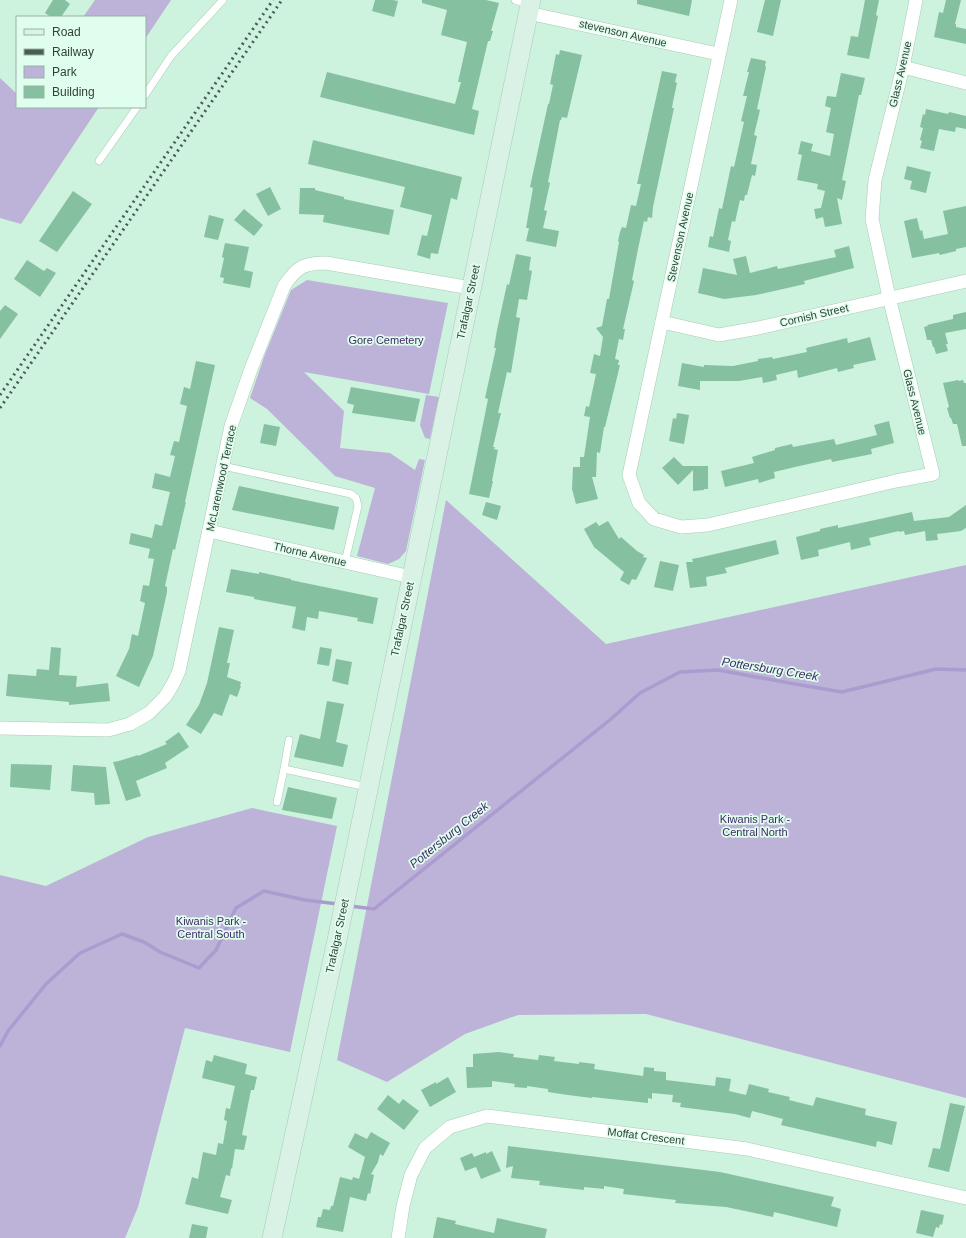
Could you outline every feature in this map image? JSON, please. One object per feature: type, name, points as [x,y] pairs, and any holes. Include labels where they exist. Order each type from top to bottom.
[{"type":"main road","name":"Trafalgar Street","points":[[272,1238],[337,940],[471,288],[526,4]]},
{"type":"street","name":"Stevenson Avenue","points":[[629,475],[718,54],[731,0]]},
{"type":"street","name":"Glass Avenue","points":[[629,475],[639,503],[654,519],[681,527],[708,525],[896,481],[933,474],[889,297],[872,218],[875,180],[903,68],[916,0]]},
{"type":"street","name":"stevenson Avenue","points":[[526,4],[718,54]]},
{"type":"street","points":[[903,68],[966,83]]},
{"type":"street","name":"McLarenwood Terrace","points":[[0,728],[108,730],[130,724],[149,713],[165,697],[179,670],[231,426],[251,369],[284,286],[292,274],[298,269],[312,263],[326,262],[471,288]]},
{"type":"street","name":"Cornish Street","points":[[662,322],[719,335],[758,328],[889,297],[966,281]]},
{"type":"street","name":"Thorne Avenue","points":[[209,531],[411,577]]},
{"type":"street","name":"Moffat Crescent","points":[[398,1238],[403,1206],[411,1175],[425,1148],[450,1127],[487,1116],[747,1149],[966,1198]]},
{"type":"lane","points":[[146,94],[171,56],[223,0]]},
{"type":"lane","points":[[99,161],[136,108]]},
{"type":"lane","points":[[223,466],[351,494],[356,498],[358,506],[345,562]]},
{"type":"lane","points":[[277,802],[289,740]]},
{"type":"lane","points":[[284,768],[368,787]]},
{"type":"green space","points":[[95,0],[171,0],[146,38],[146,16],[84,16]]},
{"type":"green space","points":[[0,78],[16,93],[16,108],[98,108],[21,224],[0,218]]},
{"type":"green space","name":"Gore Cemetery","points":[[307,280],[448,303],[429,394],[304,372],[344,411],[340,448],[390,453],[415,470],[419,459],[425,460],[406,551],[399,559],[388,564],[357,556],[375,488],[335,476],[267,409],[250,398],[264,357],[291,290]]},
{"type":"green space","points":[[426,395],[439,397],[430,439],[425,438],[420,425]]},
{"type":"green space","name":"Kiwanis Park - Central North","points":[[446,500],[606,644],[966,565],[966,1098],[646,1014],[518,1015],[465,1034],[387,1082],[337,1060]]},
{"type":"green space","name":"Kiwanis Park - Central South","points":[[252,808],[337,826],[290,1052],[185,1028],[138,1207],[125,1238],[0,1238],[0,875],[46,886],[148,837]]},
{"type":"building","points":[[53,0],[65,0],[70,4],[62,16],[50,16],[45,13]]},
{"type":"building","points":[[375,0],[398,1],[394,17],[372,11]]},
{"type":"building","points":[[422,0],[486,0],[499,3],[491,31],[493,31],[490,41],[488,41],[472,109],[479,111],[474,135],[320,97],[327,72],[455,104],[461,82],[458,82],[467,42],[441,35],[447,10],[422,3]]},
{"type":"building","points":[[637,0],[692,0],[689,16],[637,4]]},
{"type":"building","points":[[765,0],[781,0],[773,36],[757,32]]},
{"type":"building","points":[[865,0],[879,0],[876,15],[878,16],[869,59],[847,55],[851,36],[858,37]]},
{"type":"building","points":[[946,0],[961,0],[955,24],[956,27],[966,29],[966,44],[934,37],[939,12],[943,13]]},
{"type":"building","points":[[560,50],[582,55],[567,118],[562,117],[560,120],[544,210],[547,211],[543,228],[559,231],[556,247],[526,241],[529,228],[526,228],[533,188],[530,187],[553,85],[550,84],[556,54],[559,55]]},
{"type":"building","points":[[751,58],[766,61],[757,109],[760,110],[754,135],[757,136],[751,164],[757,165],[755,176],[752,175],[747,195],[745,195],[744,201],[740,200],[735,222],[732,221],[728,240],[731,241],[729,252],[708,247],[710,236],[713,237],[719,208],[722,209],[731,166],[734,167],[744,122],[741,121],[747,96],[743,96]]},
{"type":"building","points":[[662,71],[677,74],[675,82],[677,83],[672,108],[674,108],[652,218],[648,217],[647,222],[644,221],[632,280],[634,281],[623,329],[625,329],[623,340],[619,339],[615,359],[619,360],[618,365],[620,365],[604,427],[600,453],[597,452],[596,477],[592,477],[598,499],[576,504],[572,489],[573,467],[580,467],[580,457],[584,457],[590,417],[584,416],[586,406],[589,407],[596,374],[590,373],[594,354],[600,356],[603,337],[596,328],[602,326],[607,299],[609,299],[620,232],[622,227],[626,228],[631,205],[636,206],[641,184],[637,184]]},
{"type":"building","points":[[841,73],[865,78],[861,95],[859,95],[842,180],[846,181],[842,200],[837,198],[842,224],[825,227],[823,217],[816,219],[814,209],[821,208],[825,191],[817,189],[818,184],[797,180],[802,155],[798,154],[801,141],[813,144],[811,151],[830,156],[834,134],[826,132],[831,108],[825,106],[827,96],[836,97]]},
{"type":"building","points":[[926,109],[966,116],[966,129],[956,127],[955,132],[939,129],[934,151],[920,148],[923,128],[920,127],[923,114],[925,115]]},
{"type":"building","points":[[313,140],[462,177],[457,200],[451,198],[438,254],[431,253],[430,259],[417,255],[422,235],[427,236],[432,215],[400,207],[405,187],[308,164]]},
{"type":"building","points":[[907,166],[931,172],[926,193],[910,189],[912,181],[904,179]]},
{"type":"building","points":[[270,187],[281,209],[268,216],[256,194]]},
{"type":"building","points":[[300,188],[315,188],[315,190],[344,197],[344,199],[394,210],[389,235],[323,222],[324,215],[299,214]]},
{"type":"building","points":[[73,191],[92,204],[57,252],[39,241]]},
{"type":"building","points":[[966,206],[966,247],[940,255],[939,253],[912,258],[904,221],[917,218],[920,231],[922,230],[924,239],[948,234],[943,211]]},
{"type":"building","points":[[244,209],[263,225],[254,236],[234,220]]},
{"type":"building","points":[[209,215],[224,219],[218,240],[204,237]]},
{"type":"building","points":[[225,243],[249,247],[244,270],[253,272],[250,288],[223,283],[224,278],[220,277]]},
{"type":"building","points":[[849,246],[854,268],[804,281],[805,284],[756,295],[724,299],[698,293],[703,268],[737,275],[733,259],[746,256],[750,273],[777,266],[778,269],[836,257],[834,250]]},
{"type":"building","points":[[516,254],[531,257],[529,270],[532,271],[527,300],[519,299],[516,317],[520,318],[511,373],[507,372],[498,413],[501,413],[493,447],[495,447],[494,449],[498,450],[489,498],[469,494],[488,399],[485,398],[496,348],[494,348],[497,330],[507,284],[509,285]]},
{"type":"building","points":[[27,260],[44,271],[47,268],[56,273],[40,297],[14,279]]},
{"type":"building","points":[[5,305],[18,314],[0,339],[0,311]]},
{"type":"building","points":[[966,312],[966,329],[945,333],[948,351],[936,354],[931,340],[927,340],[924,327],[953,319],[953,315]]},
{"type":"building","points":[[870,337],[876,360],[853,365],[854,368],[838,372],[837,368],[798,378],[797,370],[776,375],[777,380],[763,383],[762,377],[739,381],[700,381],[700,390],[678,386],[682,363],[704,367],[704,365],[733,366],[758,361],[758,359],[772,357],[773,359],[807,352],[806,348],[847,338],[848,343]]},
{"type":"building","points":[[196,361],[215,365],[186,502],[175,550],[173,549],[165,586],[167,587],[167,592],[153,656],[139,687],[116,676],[129,649],[132,634],[138,636],[145,603],[140,601],[143,585],[149,586],[154,559],[148,558],[150,549],[129,544],[131,533],[152,538],[155,524],[162,526],[170,492],[152,488],[155,473],[170,477],[175,456],[170,455],[174,441],[179,442],[187,406],[180,404],[184,387],[190,389]]},
{"type":"building","points":[[963,380],[964,383],[966,383],[966,446],[962,446],[957,424],[953,424],[950,418],[943,383]]},
{"type":"building","points":[[351,387],[420,399],[415,422],[352,413],[354,405],[347,403]]},
{"type":"building","points":[[677,413],[689,415],[684,444],[669,441],[673,418],[676,419]]},
{"type":"building","points":[[889,421],[894,443],[871,449],[872,454],[832,462],[831,459],[795,467],[774,472],[775,478],[759,483],[758,479],[725,487],[721,471],[754,463],[752,457],[775,450],[775,448],[792,444],[793,447],[834,439],[836,445],[877,435],[874,425]]},
{"type":"building","points":[[264,424],[280,427],[276,446],[260,443]]},
{"type":"building","points":[[674,457],[683,466],[708,466],[708,489],[693,491],[693,470],[678,485],[662,468]]},
{"type":"building","points":[[239,486],[339,507],[334,530],[232,510]]},
{"type":"building","points":[[486,502],[501,506],[497,520],[482,515]]},
{"type":"building","points":[[966,505],[966,528],[961,531],[937,534],[938,540],[926,541],[925,531],[905,535],[904,531],[899,531],[869,538],[871,545],[851,550],[850,542],[818,550],[819,556],[801,560],[796,537],[820,531],[820,529],[838,525],[838,528],[912,512],[914,521],[949,517]]},
{"type":"building","points":[[608,521],[619,539],[621,537],[644,555],[643,557],[647,558],[636,580],[632,579],[629,585],[620,580],[624,572],[594,547],[584,529],[596,522],[599,526]]},
{"type":"building","points":[[776,540],[779,554],[725,568],[727,573],[706,577],[707,586],[690,588],[686,562],[693,562],[692,559]]},
{"type":"building","points":[[660,561],[679,565],[673,591],[654,587]]},
{"type":"building","points":[[231,569],[259,574],[259,572],[378,598],[373,624],[357,621],[358,618],[319,611],[318,619],[307,617],[305,631],[292,628],[296,607],[226,592]]},
{"type":"building","points":[[219,627],[234,630],[227,663],[230,663],[227,677],[241,682],[241,686],[237,697],[230,694],[222,716],[214,713],[201,734],[186,725],[199,705],[207,683]]},
{"type":"building","points":[[51,647],[61,648],[59,675],[77,676],[76,687],[108,683],[110,701],[69,705],[69,702],[6,696],[8,674],[36,676],[37,669],[49,670]]},
{"type":"building","points":[[320,647],[332,649],[329,666],[317,664]]},
{"type":"building","points":[[336,659],[352,662],[348,685],[332,681]]},
{"type":"building","points":[[327,701],[344,704],[336,742],[348,745],[343,767],[294,757],[300,734],[320,739]]},
{"type":"building","points":[[179,732],[189,747],[165,763],[167,768],[136,781],[141,796],[126,801],[113,762],[138,756],[167,744],[165,742]]},
{"type":"building","points":[[11,764],[52,765],[50,790],[10,787]]},
{"type":"building","points":[[73,765],[106,767],[110,804],[95,805],[94,793],[71,791]]},
{"type":"building","points":[[288,787],[337,798],[332,819],[282,810]]},
{"type":"building","points":[[499,1052],[514,1054],[513,1057],[538,1060],[539,1055],[555,1057],[554,1061],[595,1064],[594,1069],[643,1076],[644,1067],[654,1068],[654,1071],[666,1072],[666,1080],[715,1086],[716,1077],[731,1079],[729,1091],[746,1095],[749,1084],[769,1089],[768,1092],[790,1097],[789,1100],[813,1106],[816,1097],[866,1109],[865,1115],[897,1122],[892,1145],[877,1141],[876,1147],[781,1125],[783,1119],[752,1111],[750,1118],[735,1114],[680,1107],[681,1103],[672,1102],[673,1095],[652,1093],[652,1099],[648,1098],[648,1103],[568,1095],[548,1092],[548,1089],[527,1086],[527,1088],[514,1087],[515,1084],[492,1081],[492,1087],[467,1088],[466,1067],[473,1067],[473,1054]]},
{"type":"building","points":[[214,1055],[247,1064],[245,1074],[257,1077],[254,1090],[251,1090],[242,1135],[247,1136],[244,1150],[235,1149],[230,1176],[226,1175],[220,1197],[232,1200],[228,1214],[185,1204],[192,1177],[198,1179],[203,1152],[216,1155],[218,1143],[223,1144],[227,1121],[224,1120],[226,1108],[230,1109],[235,1086],[202,1078],[206,1060],[212,1062]]},
{"type":"building","points":[[448,1077],[456,1092],[430,1107],[421,1090]]},
{"type":"building","points":[[388,1095],[399,1104],[403,1099],[419,1111],[404,1130],[377,1109]]},
{"type":"building","points":[[950,1103],[965,1106],[949,1172],[928,1167],[933,1148],[940,1149]]},
{"type":"building","points":[[371,1132],[390,1143],[383,1156],[380,1154],[378,1162],[371,1174],[374,1175],[370,1194],[368,1193],[366,1201],[350,1197],[343,1232],[316,1227],[318,1217],[321,1217],[323,1209],[330,1210],[331,1206],[333,1206],[340,1177],[352,1180],[353,1177],[359,1179],[365,1157],[348,1147],[355,1133],[367,1139]]},
{"type":"building","points":[[508,1146],[720,1172],[834,1197],[831,1206],[841,1209],[837,1227],[774,1212],[773,1217],[726,1207],[675,1203],[676,1200],[623,1194],[624,1189],[604,1186],[604,1189],[584,1187],[584,1190],[539,1185],[540,1181],[511,1178],[513,1166],[506,1168]]},
{"type":"building","points":[[492,1151],[501,1171],[481,1179],[476,1167],[465,1171],[460,1158],[472,1153],[474,1157]]},
{"type":"building","points":[[921,1210],[944,1215],[942,1225],[940,1224],[939,1228],[936,1227],[933,1237],[916,1233]]},
{"type":"building","points":[[437,1217],[456,1221],[455,1224],[494,1233],[497,1218],[547,1229],[545,1238],[433,1238]]},
{"type":"building","points":[[192,1224],[208,1227],[206,1238],[189,1238]]},
{"type":"waterway","name":"Pottersburg Creek","points":[[350,906],[374,909],[611,719],[640,693],[680,672],[718,670],[842,692],[936,669],[966,670]]},
{"type":"waterway","name":"Pottersburg Creek","points":[[0,1046],[8,1031],[46,984],[80,953],[122,934],[144,942],[160,952],[199,968],[216,950],[236,908],[264,891],[305,900],[338,904]]},
{"type":"railway","points":[[0,395],[273,0]]},
{"type":"railway","points":[[0,408],[282,0]]}]
